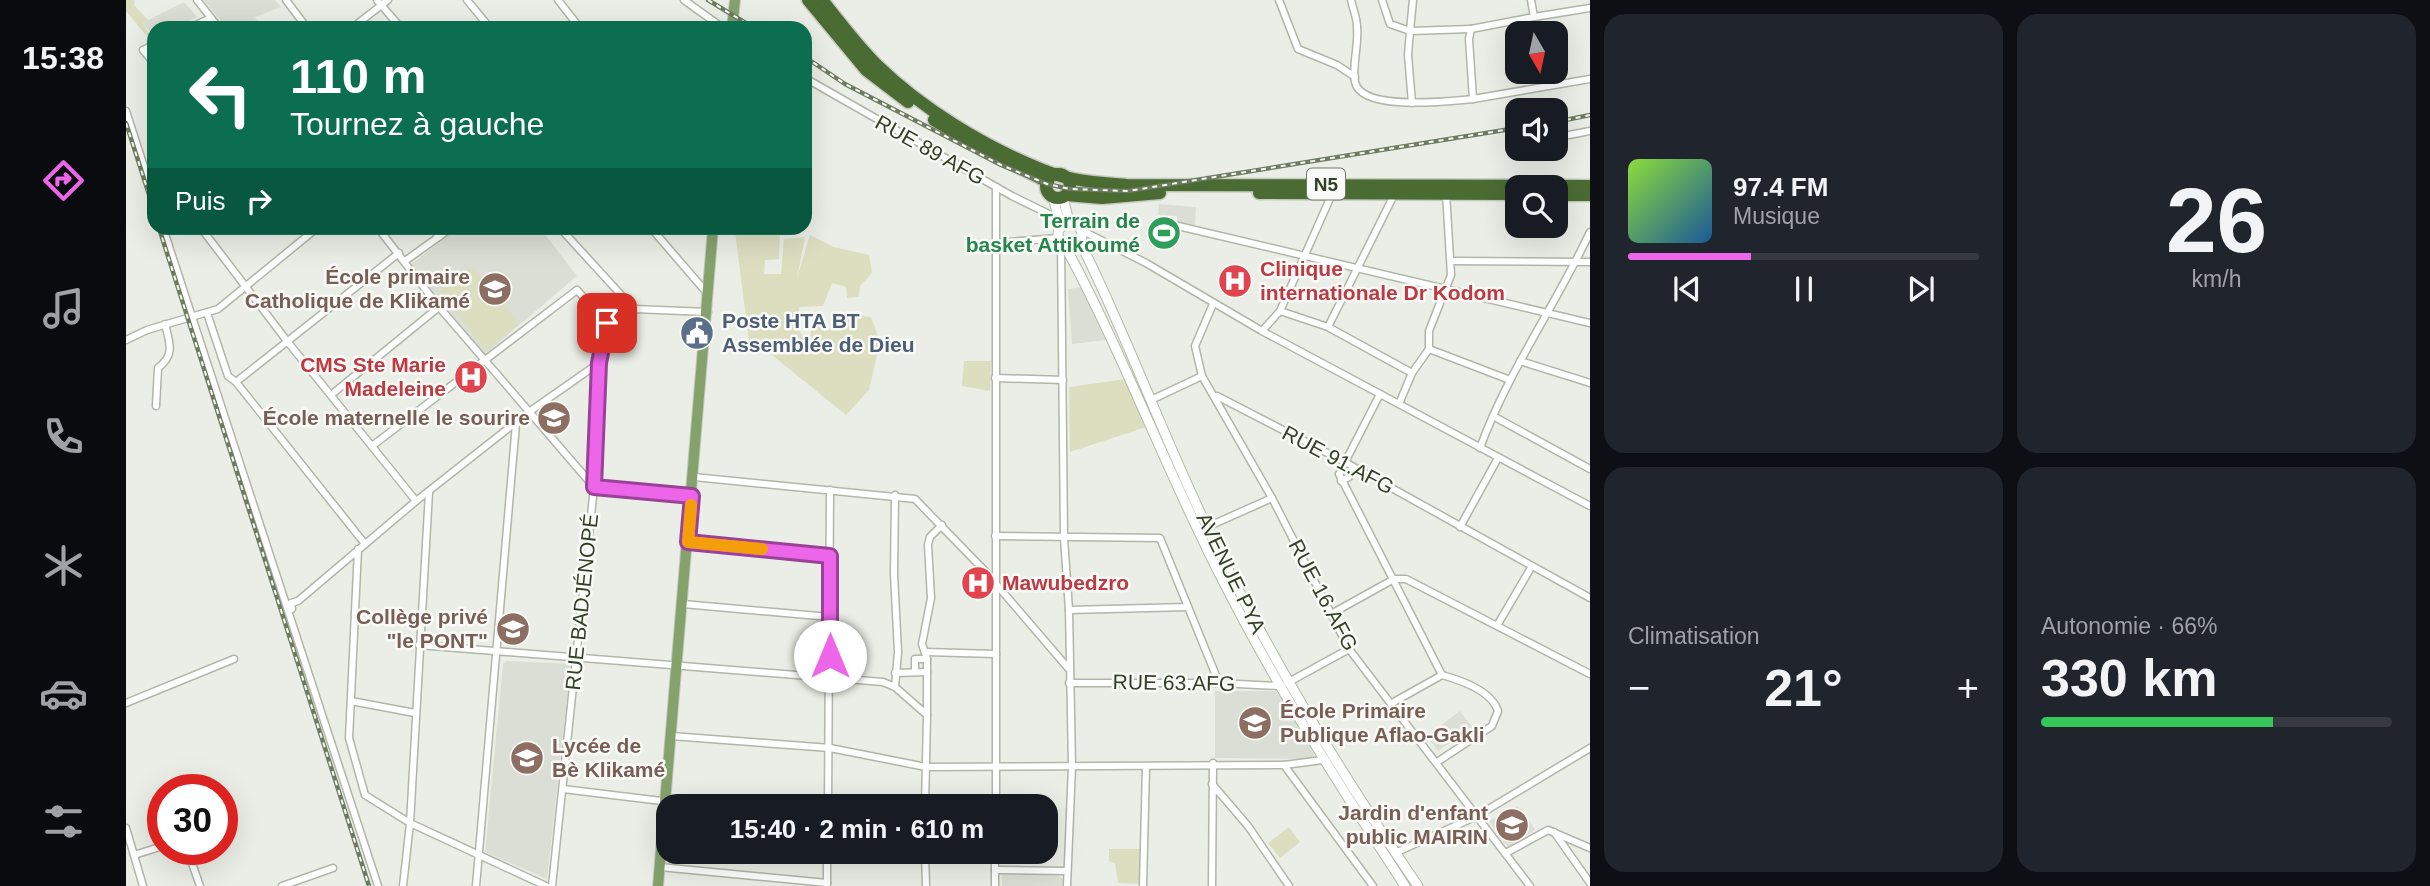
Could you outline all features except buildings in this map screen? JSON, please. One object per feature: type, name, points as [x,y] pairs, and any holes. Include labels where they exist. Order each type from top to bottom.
[{"type":"highway","points":[[808,0],[845,48],[894,92],[985,150],[1048,182]]},
{"type":"highway","name":"N5","points":[[822,0],[877,65],[929,107],[997,147],[1044,171],[1063,176],[1104,183],[1154,185],[1590,186]]},
{"type":"highway","points":[[1054,176],[1063,176],[1069,183],[1061,196],[1048,192],[1048,182],[1054,176]]},
{"type":"highway","name":"N5","points":[[1061,196],[1102,198],[1170,192],[1505,194]]},
{"type":"highway","points":[[1568,195],[1590,195]]},
{"type":"main road","points":[[733,21],[734,2]]},
{"type":"main road","points":[[1061,196],[1061,242],[1081,237]]},
{"type":"main road","points":[[1062,222],[1081,237]]},
{"type":"main road","points":[[666,794],[713,235]]},
{"type":"main road","name":"AVENUE PYA","points":[[1081,237],[1207,527],[1283,685]]},
{"type":"main road","name":"AVENUE PYA","points":[[1061,242],[1102,318],[1220,576],[1405,886]]},
{"type":"main road","name":"AVENUE PYA","points":[[1327,758],[1418,886]]},
{"type":"main road","points":[[658,886],[660,864]]},
{"type":"street","points":[[197,0],[213,21]]},
{"type":"street","points":[[286,0],[302,21]]},
{"type":"street","points":[[360,21],[379,3],[388,0]]},
{"type":"street","points":[[467,0],[484,21]]},
{"type":"street","points":[[558,0],[574,21]]},
{"type":"street","points":[[684,0],[713,21]]},
{"type":"street","points":[[1279,0],[1298,49],[1337,65],[1355,77],[1364,95],[1412,103],[1473,99],[1590,79]]},
{"type":"street","points":[[1351,0],[1358,29],[1355,77]]},
{"type":"street","points":[[1382,0],[1390,24],[1410,31],[1471,29],[1590,8]]},
{"type":"street","points":[[1412,103],[1408,55],[1413,0]]},
{"type":"street","points":[[1531,0],[1534,17]]},
{"type":"street","points":[[379,3],[395,21]]},
{"type":"street","points":[[205,21],[211,18]]},
{"type":"street","points":[[1471,29],[1469,39],[1473,99]]},
{"type":"street","name":"RUE 89 AFG","points":[[812,82],[1062,222]]},
{"type":"street","points":[[126,111],[147,176]]},
{"type":"street","points":[[1569,135],[1590,131]]},
{"type":"street","points":[[996,187],[996,794]]},
{"type":"street","points":[[1328,327],[1395,193]]},
{"type":"street","points":[[1262,331],[1280,311],[1332,194]]},
{"type":"street","points":[[1399,404],[1412,373],[1429,349],[1429,331],[1445,290],[1452,261],[1446,194]]},
{"type":"street","points":[[1178,226],[1590,323]]},
{"type":"street","points":[[1480,448],[1510,380],[1590,232]]},
{"type":"street","points":[[165,235],[378,886]]},
{"type":"street","points":[[206,235],[245,288],[416,501]]},
{"type":"street","points":[[126,340],[165,324],[207,313],[227,303],[309,235]]},
{"type":"street","points":[[384,235],[439,307],[594,487],[692,496]]},
{"type":"street","points":[[405,261],[442,235]]},
{"type":"street","points":[[566,235],[634,309]]},
{"type":"street","points":[[657,235],[709,295]]},
{"type":"street","points":[[1081,237],[1092,235],[1262,331],[1590,506]]},
{"type":"street","points":[[996,243],[1061,242],[1064,538],[1069,610],[1068,668],[1072,766],[1067,886]]},
{"type":"street","points":[[236,382],[399,253]]},
{"type":"street","points":[[1452,261],[1590,262]]},
{"type":"street","points":[[372,446],[486,362],[577,290],[604,319],[634,309],[708,312]]},
{"type":"street","points":[[1151,400],[1202,376],[1195,346],[1213,304]]},
{"type":"street","points":[[331,395],[439,307]]},
{"type":"street","points":[[1280,311],[1328,327],[1412,373]]},
{"type":"street","points":[[207,313],[228,376],[236,382],[365,544]]},
{"type":"street","name":"RUE BADJÉNOPÉ","points":[[552,886],[594,487],[599,363],[607,323],[604,319]]},
{"type":"street","points":[[156,406],[158,368],[168,360],[171,350],[165,324]]},
{"type":"street","points":[[1429,349],[1510,380]]},
{"type":"street","points":[[1520,361],[1590,383]]},
{"type":"street","points":[[298,636],[294,602],[529,412],[599,363]]},
{"type":"street","name":"RUE 16.AFG","points":[[1202,376],[1272,498],[1349,649],[1530,886]]},
{"type":"street","points":[[995,378],[1063,380]]},
{"type":"street","points":[[1380,394],[1343,461],[1339,470],[1341,481],[1442,675],[1478,690],[1493,701],[1498,711],[1492,726],[1437,762]]},
{"type":"street","name":"RUE 91.AFG","points":[[1215,396],[1343,461],[1590,598]]},
{"type":"street","points":[[1493,416],[1590,469]]},
{"type":"street","points":[[476,886],[516,424]]},
{"type":"street","points":[[1460,527],[1498,457]]},
{"type":"street","points":[[1341,481],[1349,477],[1353,467]]},
{"type":"street","points":[[694,477],[915,499],[942,525],[1068,668]]},
{"type":"street","points":[[828,794],[830,490]]},
{"type":"street","points":[[403,886],[410,822],[429,492]]},
{"type":"street","points":[[895,495],[894,574],[898,653],[895,687]]},
{"type":"street","points":[[1207,527],[1272,498]]},
{"type":"street","points":[[925,794],[927,671],[922,644],[931,598],[928,545],[930,537],[942,525]]},
{"type":"street","points":[[995,536],[1160,538],[1219,683]]},
{"type":"street","points":[[688,542],[830,556]]},
{"type":"street","points":[[358,549],[349,738],[365,795],[410,822],[546,886]]},
{"type":"street","points":[[1498,624],[1532,566]]},
{"type":"street","points":[[1331,614],[1394,579],[1414,581],[1590,674]]},
{"type":"street","points":[[683,604],[830,617]]},
{"type":"street","points":[[1069,610],[1188,607]]},
{"type":"street","points":[[419,645],[883,682],[895,687],[927,715]]},
{"type":"street","points":[[1283,685],[1349,649]]},
{"type":"street","points":[[915,672],[915,659],[926,655],[996,654]]},
{"type":"street","points":[[126,703],[234,659]]},
{"type":"street","points":[[895,673],[927,671]]},
{"type":"street","points":[[1392,704],[1442,675]]},
{"type":"street","name":"RUE 63.AFG","points":[[1069,683],[1283,685]]},
{"type":"street","points":[[351,701],[415,713]]},
{"type":"street","points":[[671,736],[830,748],[926,767],[1146,768],[1213,763],[1284,765],[1327,758]]},
{"type":"street","points":[[1395,853],[1477,816],[1590,748]]},
{"type":"street","points":[[1212,886],[1213,763]]},
{"type":"street","points":[[1284,765],[1373,886]]},
{"type":"street","points":[[1143,886],[1146,768]]},
{"type":"street","points":[[1212,784],[1248,826],[1289,886]]},
{"type":"street","points":[[563,789],[656,802]]},
{"type":"street","points":[[126,828],[143,886]]},
{"type":"street","points":[[1506,853],[1542,830],[1553,830],[1590,848]]},
{"type":"street","points":[[1553,830],[1590,883]]},
{"type":"street","points":[[134,855],[147,851]]},
{"type":"street","points":[[660,867],[827,885],[827,864]]},
{"type":"street","points":[[925,864],[926,886]]},
{"type":"street","points":[[995,864],[995,886]]},
{"type":"street","points":[[193,865],[200,886]]},
{"type":"street","points":[[282,886],[332,868]]},
{"type":"street","points":[[995,870],[1067,871]]},
{"type":"shaded area","points":[[204,0],[275,0],[281,7],[255,17],[257,21],[220,21]]},
{"type":"shaded area","points":[[184,2],[197,17],[189,21],[147,21],[147,28],[142,23]]},
{"type":"shaded area","points":[[1159,204],[1196,207],[1195,225],[1177,223],[1177,216],[1158,215]]},
{"type":"shaded area","name":"École primaire Catholique de Klikamé","points":[[449,235],[545,235],[577,276],[484,355],[410,265]]},
{"type":"shaded area","points":[[1083,287],[1106,340],[1072,344],[1068,289]]},
{"type":"shaded area","name":"Collège privé \"le PONT\"","points":[[507,615],[523,617],[520,645],[504,641]]},
{"type":"shaded area","name":"Lycée de Bè Klikamé","points":[[507,661],[571,664],[547,879],[485,852],[503,664]]},
{"type":"shaded area","name":"École Primaire Publique Aflao-Gakli","points":[[1215,691],[1277,691],[1314,754],[1314,759],[1215,758]]},
{"type":"shaded area","points":[[1460,711],[1472,727],[1438,751],[1427,736]]},
{"type":"shaded area","name":"Jardin d'enfant public MAIRIN","points":[[1517,807],[1522,809],[1535,830],[1508,847],[1489,821]]},
{"type":"shaded area","points":[[1056,874],[1064,879],[1063,886],[1002,886],[1002,875]]},
{"type":"green space","points":[[126,0],[134,0],[135,6],[148,20],[142,23],[147,30],[147,37],[126,11]]},
{"type":"green space","name":"Terrain de basket Attikoumé","points":[[1154,222],[1179,229],[1174,244],[1150,237]]},
{"type":"green space","points":[[736,235],[780,235],[779,259],[765,260],[764,274],[781,274],[784,239],[805,237],[797,278],[810,235],[834,247],[869,255],[872,273],[860,286],[859,297],[847,298],[846,287],[832,283],[823,306],[799,307],[798,329],[808,344],[813,324],[822,323],[824,331],[842,327],[839,313],[871,317],[880,342],[869,390],[846,415],[762,347],[749,341]]},
{"type":"green space","points":[[472,266],[519,324],[486,350],[439,292]]},
{"type":"green space","points":[[964,361],[991,361],[990,391],[962,386]]},
{"type":"green space","points":[[1126,379],[1146,427],[1070,452],[1069,387]]},
{"type":"green space","points":[[1289,827],[1300,842],[1280,858],[1268,843]]},
{"type":"green space","points":[[1109,849],[1142,849],[1141,884],[1118,883],[1115,863],[1109,861]]},
{"type":"railway","points":[[708,0],[742,21]]},
{"type":"railway","points":[[812,62],[845,84],[1001,165],[1047,184],[1070,189],[1128,191],[1505,130]]},
{"type":"railway","points":[[1568,120],[1590,115]]},
{"type":"railway","points":[[126,123],[147,188]]},
{"type":"railway","points":[[161,235],[369,886]]},
{"type":"slow traffic","points":[[691,505],[688,542],[762,549]]},
{"type":"place","name":"Terrain de basket Attikoumé","points":[[1164,233]]},
{"type":"place","name":"Clinique internationale Dr Kodom","points":[[1235,281]]},
{"type":"place","name":"École primaire Catholique de Klikamé","points":[[495,289]]},
{"type":"place","name":"Poste HTA BT Assemblée de Dieu","points":[[697,333]]},
{"type":"place","name":"CMS Ste Marie Madeleine","points":[[471,377]]},
{"type":"place","name":"École maternelle le sourire","points":[[554,418]]},
{"type":"place","name":"Mawubedzro","points":[[978,583]]},
{"type":"place","name":"Collège privé \"le PONT\"","points":[[513,629]]},
{"type":"place","name":"École Primaire Publique Aflao-Gakli","points":[[1255,723]]},
{"type":"place","name":"Lycée de Bè Klikamé","points":[[527,758]]},
{"type":"place","name":"Jardin d'enfant public MAIRIN","points":[[1512,825]]},
{"type":"route","points":[[607,323],[599,363],[594,487],[692,496],[688,542],[830,556],[830,656]]}]
